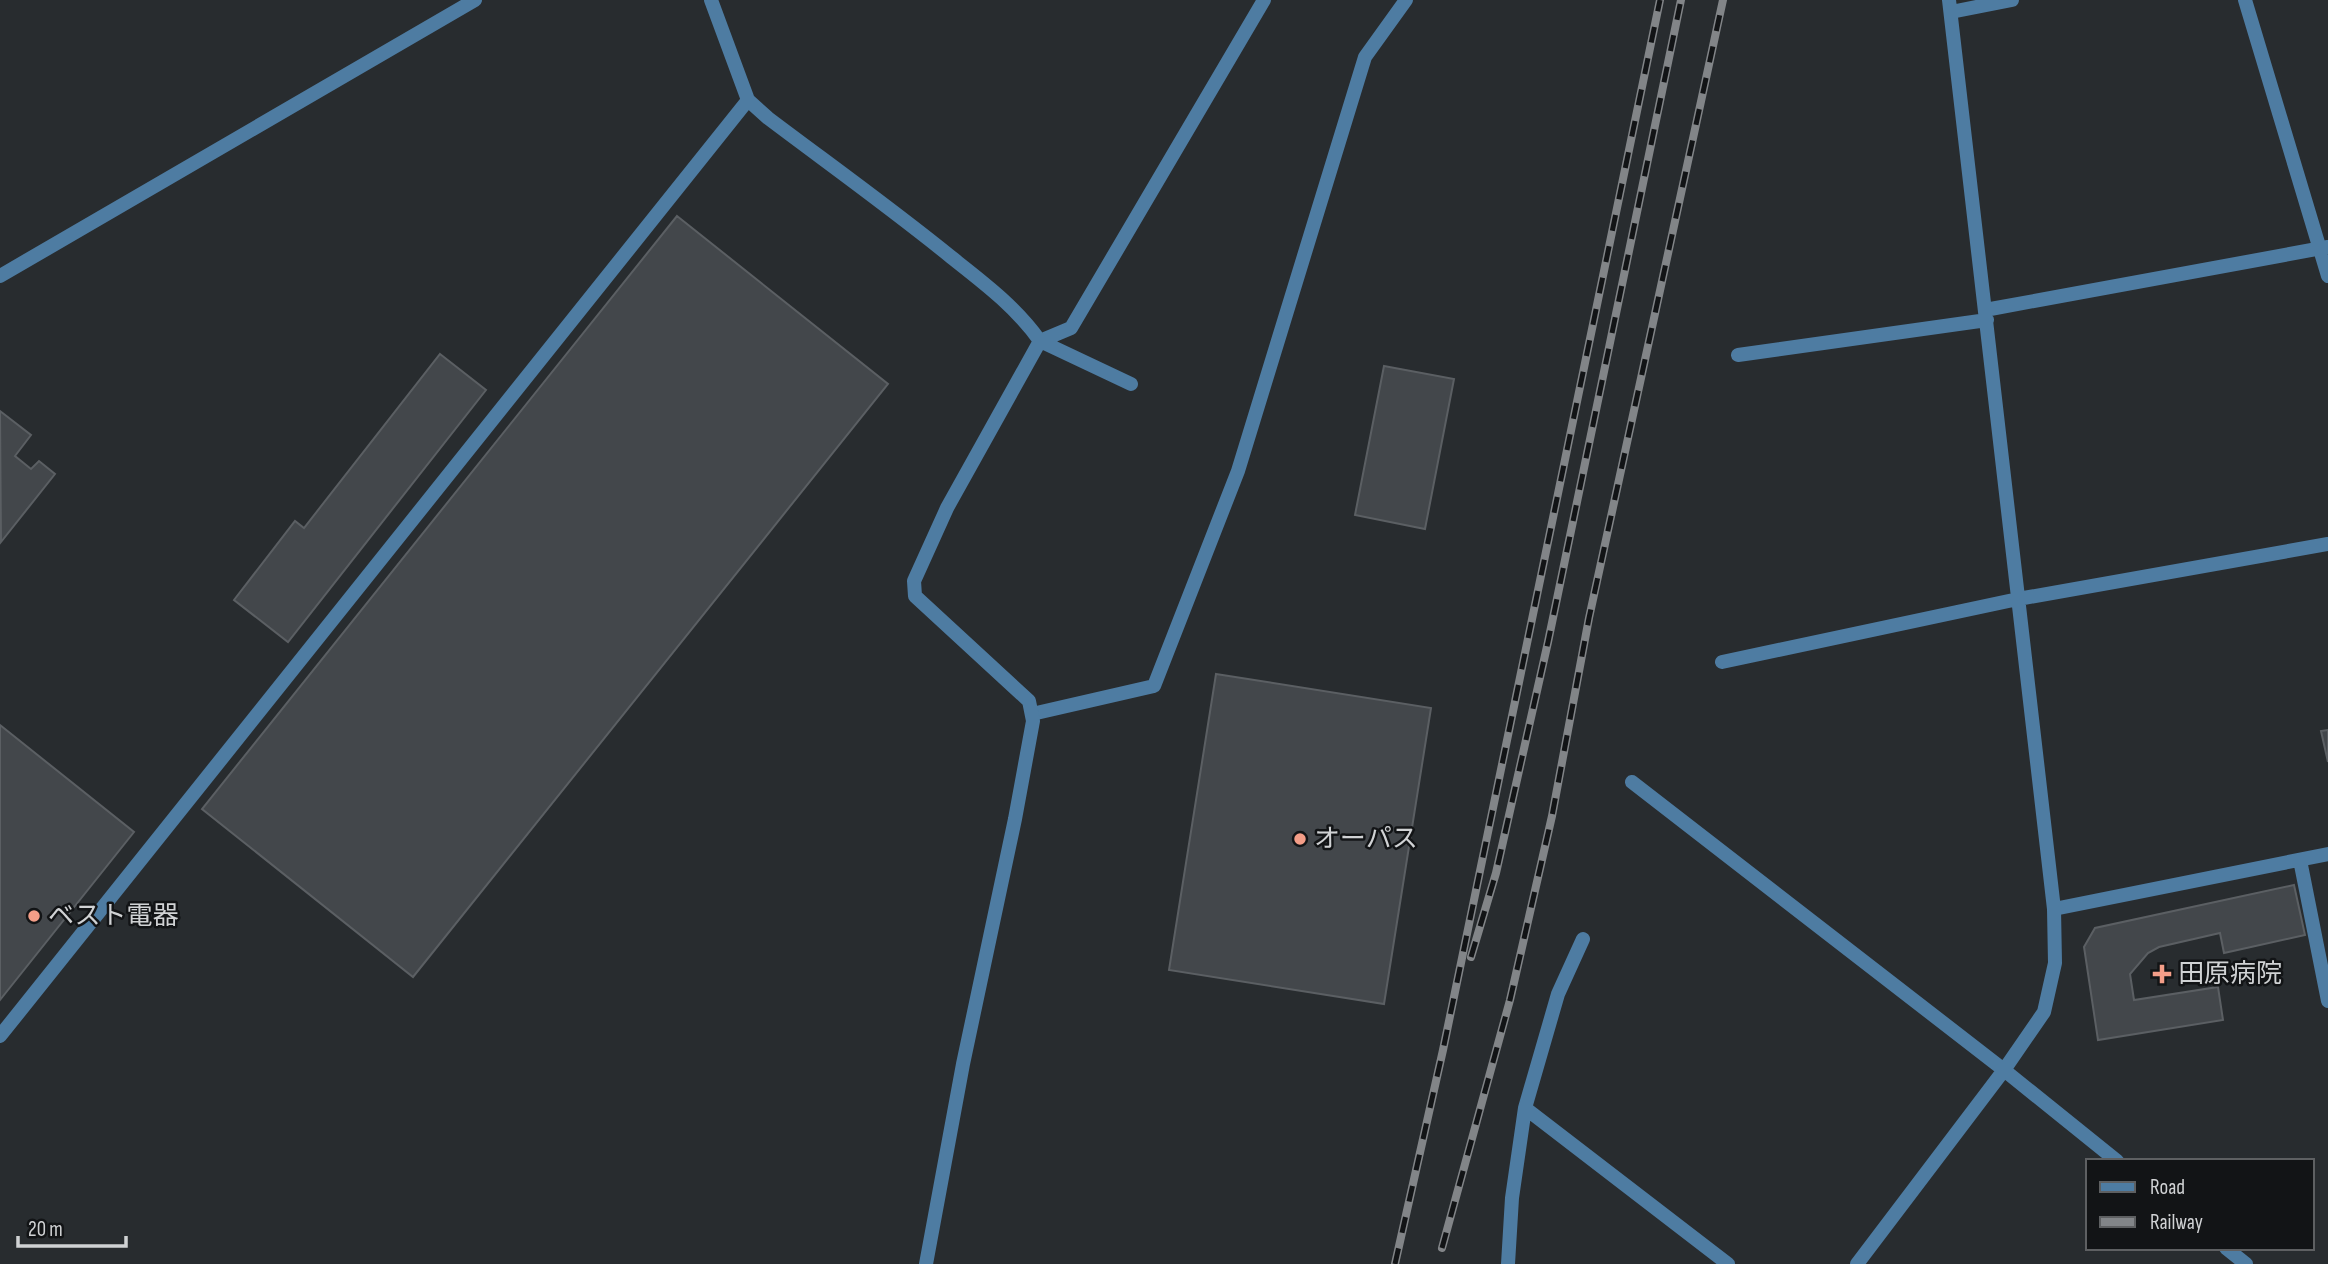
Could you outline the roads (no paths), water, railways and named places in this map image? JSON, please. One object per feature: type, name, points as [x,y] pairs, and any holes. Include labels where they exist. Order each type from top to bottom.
[{"type":"street","points":[[0,276],[475,0]]},
{"type":"street","points":[[711,0],[748,100],[981,281],[1023,317],[1040,341],[1131,384]]},
{"type":"street","points":[[926,1264],[962,1064],[1015,820],[1033,721],[1029,701],[915,596],[914,581],[947,508],[1040,341],[1071,328],[1264,0]]},
{"type":"street","points":[[1032,714],[1154,686],[1238,471],[1365,57],[1406,0]]},
{"type":"street","points":[[1857,1264],[2044,1012],[2055,963],[2054,909],[1950,6],[2012,0]]},
{"type":"street","points":[[2245,0],[2324,248],[2328,276]]},
{"type":"street","points":[[0,1036],[748,100]]},
{"type":"street","points":[[1738,355],[1986,315],[2324,248]]},
{"type":"street","points":[[1722,663],[2018,599],[2328,544]]},
{"type":"street","points":[[1632,782],[2004,1069],[2115,1159]]},
{"type":"street","points":[[2054,909],[2328,853]]},
{"type":"street","points":[[2300,860],[2328,1000]]},
{"type":"street","points":[[1508,1264],[1513,1198],[1525,1108],[1558,994],[1583,939]]},
{"type":"street","points":[[1525,1108],[1728,1264]]},
{"type":"street","points":[[2229,1250],[2246,1264]]},
{"type":"railway","points":[[1395,1264],[1443,1050],[1660,0]]},
{"type":"railway","points":[[1471,957],[1496,873],[1548,642],[1681,0]]},
{"type":"railway","points":[[1442,1248],[1510,1000],[1552,816],[1589,618],[1723,0]]},
{"type":"place","name":"オーパス","points":[[1300,839]]},
{"type":"place","name":"ベスト電器","points":[[34,916]]},
{"type":"place","name":"田原病院","points":[[2162,974]]}]
